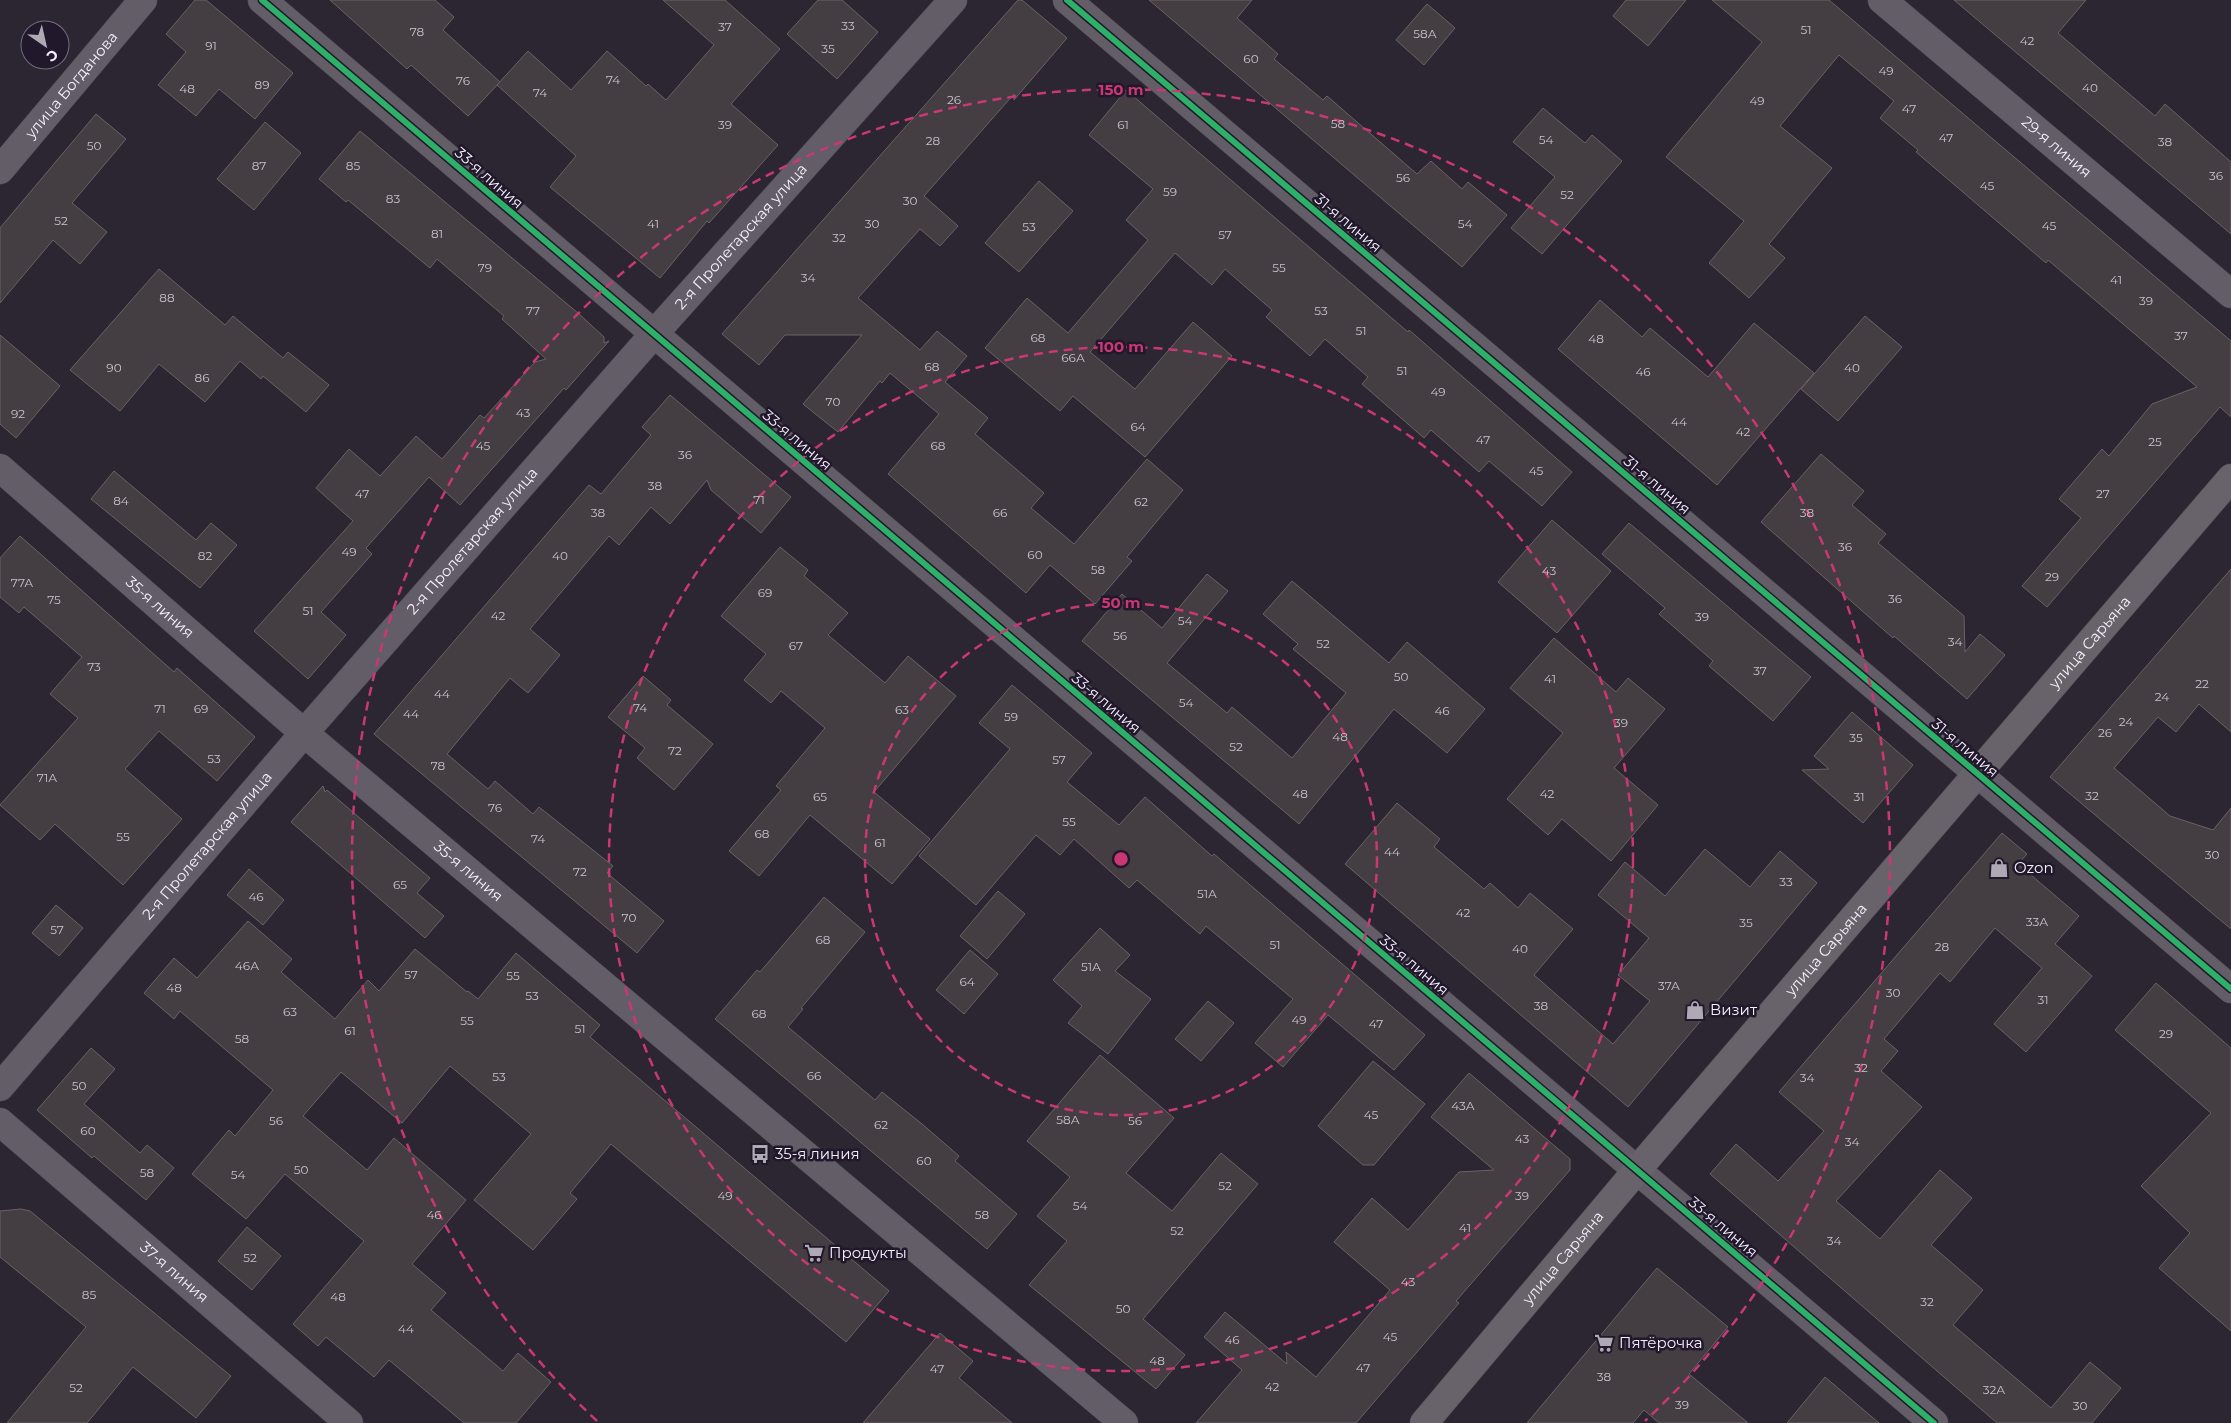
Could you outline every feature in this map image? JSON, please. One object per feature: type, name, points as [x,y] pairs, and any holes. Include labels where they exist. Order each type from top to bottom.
[{"type":"main road","name":"улица Сарьяна","points":[[1424,1423],[1637,1170],[2231,478]]},
{"type":"street","name":"улица Богданова","points":[[0,170],[143,0]]},
{"type":"street","name":"33-я линия","points":[[262,0],[1934,1423]]},
{"type":"street","name":"2-я Пролетарская улица","points":[[0,1087],[304,733],[653,334],[953,0]]},
{"type":"street","name":"31-я линия","points":[[1067,0],[2231,989]]},
{"type":"street","name":"29-я линия","points":[[1882,0],[2231,294]]},
{"type":"street","name":"35-я линия","points":[[0,468],[304,733],[1124,1423]]},
{"type":"street","name":"37-я линия","points":[[0,1122],[349,1423]]},
{"type":"building","points":[[195,0],[206,0],[293,73],[255,119],[219,89],[196,116],[158,85],[186,52],[166,34]]},
{"type":"building","points":[[330,0],[435,0],[454,17],[443,30],[500,82],[468,116],[411,65],[407,69]]},
{"type":"building","points":[[663,0],[725,0],[780,49],[731,104],[778,145],[709,223],[707,221],[660,278],[550,187],[576,156],[497,85],[528,51],[571,90],[607,51],[646,86],[648,84],[666,100],[714,45]]},
{"type":"building","points":[[818,0],[842,0],[878,32],[837,79],[787,34]]},
{"type":"building","points":[[1018,0],[1022,0],[1067,38],[1014,100],[1014,94],[924,196],[958,226],[940,246],[920,229],[858,298],[920,350],[937,331],[967,356],[945,382],[988,418],[975,434],[1044,493],[1031,508],[1074,544],[1147,459],[1183,490],[1127,557],[1132,561],[1095,604],[1050,565],[1026,593],[888,474],[939,414],[890,373],[882,383],[880,381],[838,432],[803,404],[862,335],[785,335],[759,365],[722,334]]},
{"type":"building","points":[[1149,0],[1252,0],[1237,18],[1278,54],[1274,59],[1323,100],[1327,96],[1417,174],[1431,161],[1462,189],[1468,182],[1507,215],[1462,267]]},
{"type":"building","points":[[1626,0],[1686,0],[1648,46],[1613,16]]},
{"type":"building","points":[[1712,0],[1829,0],[2231,341],[2231,417],[2220,407],[2047,607],[2022,586],[2081,518],[2059,499],[2102,449],[2109,456],[2152,404],[2197,387],[2048,260],[2046,263],[1916,152],[1918,150],[1880,118],[1894,101],[1839,55],[1780,126],[1832,168],[1769,244],[1785,258],[1749,298],[1709,263],[1744,221],[1666,157],[1762,42]]},
{"type":"building","points":[[1954,0],[2086,0],[2058,33],[2155,116],[2165,104],[2231,162],[2231,234]]},
{"type":"building","points":[[1427,4],[1455,28],[1424,65],[1396,40]]},
{"type":"building","points":[[1126,90],[1408,332],[1409,330],[1572,472],[1542,506],[1489,461],[1479,472],[1431,430],[1424,438],[1362,384],[1368,377],[1325,339],[1310,356],[1266,317],[1272,310],[1225,269],[1212,285],[1175,253],[1090,352],[1135,389],[1193,322],[1232,356],[1145,457],[1073,396],[1060,411],[985,348],[1027,298],[1068,333],[1148,240],[1126,220],[1153,189],[1089,135]]},
{"type":"building","points":[[1543,108],[1585,143],[1592,135],[1622,161],[1542,254],[1511,228],[1555,177],[1513,142]]},
{"type":"building","points":[[96,114],[126,139],[72,203],[107,232],[80,264],[53,240],[0,303],[0,228]]},
{"type":"building","points":[[265,122],[301,153],[254,210],[217,179]]},
{"type":"building","points":[[360,131],[578,313],[604,337],[604,343],[609,341],[566,390],[564,388],[460,505],[429,477],[366,548],[372,554],[321,612],[346,635],[308,679],[254,631],[353,521],[316,488],[349,449],[380,476],[416,436],[442,459],[480,415],[484,418],[535,362],[546,359],[502,319],[504,316],[437,259],[430,268],[348,200],[346,202],[319,179]]},
{"type":"building","points":[[1039,181],[1073,211],[1019,272],[985,243]]},
{"type":"building","points":[[159,269],[225,325],[233,316],[283,358],[288,352],[329,385],[306,412],[263,376],[261,379],[240,361],[205,402],[159,364],[120,411],[70,370]]},
{"type":"building","points":[[1600,300],[1642,337],[1650,328],[1708,377],[1754,323],[1814,373],[1717,485],[1558,349]]},
{"type":"building","points":[[1865,316],[1902,347],[1838,421],[1801,389]]},
{"type":"building","points":[[0,335],[60,386],[16,438],[0,424]]},
{"type":"building","points":[[670,395],[791,497],[761,533],[711,490],[707,480],[670,524],[651,507],[619,545],[609,536],[530,629],[560,655],[528,693],[510,678],[447,754],[488,789],[495,781],[533,814],[539,807],[613,866],[607,873],[664,921],[637,953],[374,734],[589,485],[601,494],[651,435],[642,427]]},
{"type":"building","points":[[1821,454],[1864,491],[1852,505],[1886,534],[1878,543],[1964,616],[1965,652],[1980,634],[2005,655],[1967,699],[1894,636],[1893,638],[1761,522]]},
{"type":"building","points":[[114,471],[196,540],[211,523],[237,545],[200,588],[91,499]]},
{"type":"building","points":[[1552,520],[1611,571],[1557,633],[1498,582]]},
{"type":"building","points":[[1629,523],[1811,677],[1773,721],[1709,666],[1713,661],[1659,614],[1665,608],[1602,554]]},
{"type":"building","points":[[20,536],[174,672],[177,668],[255,737],[217,781],[159,731],[125,769],[182,819],[123,885],[55,824],[40,840],[0,805],[78,718],[50,694],[82,657],[24,607],[19,613],[0,597],[0,558]]},
{"type":"building","points":[[780,547],[808,570],[804,576],[848,613],[828,635],[885,683],[908,656],[956,696],[874,792],[930,839],[892,884],[810,815],[759,876],[729,851],[781,790],[776,786],[825,728],[781,691],[771,703],[744,680],[766,654],[721,616]]},
{"type":"building","points":[[2231,569],[2231,732],[2199,704],[2176,732],[2158,717],[2114,768],[2170,816],[2213,830],[2231,808],[2231,929],[2050,777]]},
{"type":"building","points":[[1207,574],[1228,591],[1167,663],[1227,713],[1232,707],[1292,758],[1346,693],[1293,649],[1298,644],[1263,614],[1292,581],[1389,663],[1407,642],[1485,709],[1447,753],[1394,709],[1299,824],[1082,641],[1122,594],[1162,628]]},
{"type":"building","points":[[1554,638],[1616,692],[1628,678],[1665,709],[1614,768],[1658,805],[1611,861],[1562,819],[1548,835],[1507,799],[1563,733],[1510,688]]},
{"type":"building","points":[[643,676],[671,700],[667,705],[713,744],[674,790],[637,758],[645,748],[608,717]]},
{"type":"building","points":[[1012,685],[1092,753],[1067,782],[1119,825],[1145,797],[1212,856],[1214,854],[1425,1035],[1394,1070],[1328,1015],[1283,1067],[1255,1043],[1293,999],[1206,926],[1200,934],[1137,880],[1129,888],[1074,839],[1060,855],[1036,835],[976,905],[919,856],[1010,749],[979,723]]},
{"type":"building","points":[[1852,712],[1913,765],[1863,823],[1802,770],[1829,769],[1814,756]]},
{"type":"building","points":[[323,786],[325,792],[327,790],[430,878],[417,893],[444,916],[425,938],[291,822]]},
{"type":"building","points":[[1397,803],[1440,839],[1434,847],[1484,889],[1490,883],[1518,908],[1530,893],[1573,929],[1534,975],[1613,1044],[1650,1001],[1618,975],[1649,938],[1598,895],[1625,862],[1665,896],[1705,849],[1750,887],[1780,851],[1817,883],[1628,1107],[1345,864]]},
{"type":"building","points":[[2002,833],[2027,854],[2018,864],[2079,916],[2055,944],[2092,976],[2026,1052],[1994,1024],[2042,968],[1995,928],[1950,982],[1940,973],[1884,1039],[1898,1051],[1881,1071],[1922,1107],[1836,1201],[1880,1239],[1940,1170],[1972,1198],[1931,1245],[1983,1290],[1953,1325],[2051,1408],[2090,1362],[2121,1388],[2092,1423],[1997,1423],[1710,1174],[1736,1144],[1778,1181],[1824,1131],[1779,1092]]},
{"type":"building","points":[[249,869],[284,900],[263,925],[227,895]]},
{"type":"building","points":[[998,891],[1025,914],[987,959],[960,936]]},
{"type":"building","points":[[824,897],[865,932],[801,1008],[803,1009],[788,1027],[875,1100],[882,1092],[922,1124],[959,1156],[955,1161],[1017,1214],[987,1249],[715,1019],[757,970],[760,972]]},
{"type":"building","points":[[56,905],[83,928],[59,956],[32,933]]},
{"type":"building","points":[[248,921],[292,959],[281,972],[335,1019],[368,980],[379,991],[415,949],[478,999],[516,953],[600,1025],[590,1037],[889,1291],[846,1342],[611,1144],[570,1193],[577,1199],[533,1250],[474,1200],[531,1134],[450,1066],[402,1123],[341,1072],[303,1116],[367,1170],[394,1138],[466,1200],[412,1264],[446,1293],[431,1310],[503,1371],[518,1353],[551,1382],[516,1423],[464,1423],[389,1360],[374,1377],[326,1337],[318,1346],[293,1324],[364,1241],[285,1174],[246,1219],[192,1174],[229,1130],[235,1136],[273,1090],[180,1011],[174,1019],[144,993],[174,958],[197,978]]},
{"type":"building","points":[[1100,928],[1130,955],[1115,971],[1151,999],[1108,1054],[1068,1023],[1082,1006],[1053,980]]},
{"type":"building","points":[[970,950],[998,974],[964,1014],[936,990]]},
{"type":"building","points":[[2156,983],[2231,1048],[2231,1331],[2159,1268],[2190,1233],[2141,1186],[2211,1113],[2115,1030]]},
{"type":"building","points":[[1208,1001],[1234,1023],[1201,1061],[1175,1039]]},
{"type":"building","points":[[91,1048],[115,1069],[84,1104],[140,1153],[147,1145],[174,1168],[146,1200],[94,1156],[92,1158],[37,1110]]},
{"type":"building","points":[[1100,1055],[1174,1118],[1126,1173],[1172,1211],[1221,1153],[1258,1184],[1143,1319],[1185,1355],[1156,1389],[1029,1285],[1067,1241],[1037,1216],[1070,1177],[1027,1141]]},
{"type":"building","points":[[1373,1061],[1425,1104],[1374,1165],[1363,1165],[1318,1126]]},
{"type":"building","points":[[1469,1073],[1570,1159],[1570,1170],[1456,1301],[1459,1303],[1356,1423],[1196,1423],[1242,1370],[1204,1337],[1225,1312],[1287,1364],[1286,1352],[1316,1377],[1390,1290],[1334,1242],[1372,1198],[1408,1230],[1459,1172],[1494,1170],[1431,1117]]},
{"type":"building","points":[[21,1209],[30,1211],[231,1376],[196,1418],[133,1367],[87,1423],[7,1423],[86,1327],[0,1257],[0,1211]]},
{"type":"building","points":[[247,1227],[281,1256],[252,1290],[218,1261]]},
{"type":"building","points":[[1657,1268],[1728,1327],[1689,1374],[1748,1423],[1659,1423],[1644,1410],[1633,1423],[1527,1423]]},
{"type":"building","points":[[940,1333],[973,1361],[959,1378],[1012,1423],[863,1423]]},
{"type":"building","points":[[1825,1377],[1879,1423],[1787,1423]]},
{"type":"cycle path","points":[[262,0],[1934,1423]]},
{"type":"cycle path","points":[[1067,0],[2231,989]]},
{"type":"place","name":"Ozon","points":[[1999,868]]},
{"type":"place","name":"Визит","points":[[1695,1010]]},
{"type":"place","name":"35-я линия","points":[[760,1154]]},
{"type":"place","name":"Продукты","points":[[814,1253]]},
{"type":"place","name":"Пятёрочка","points":[[1604,1343]]}]
